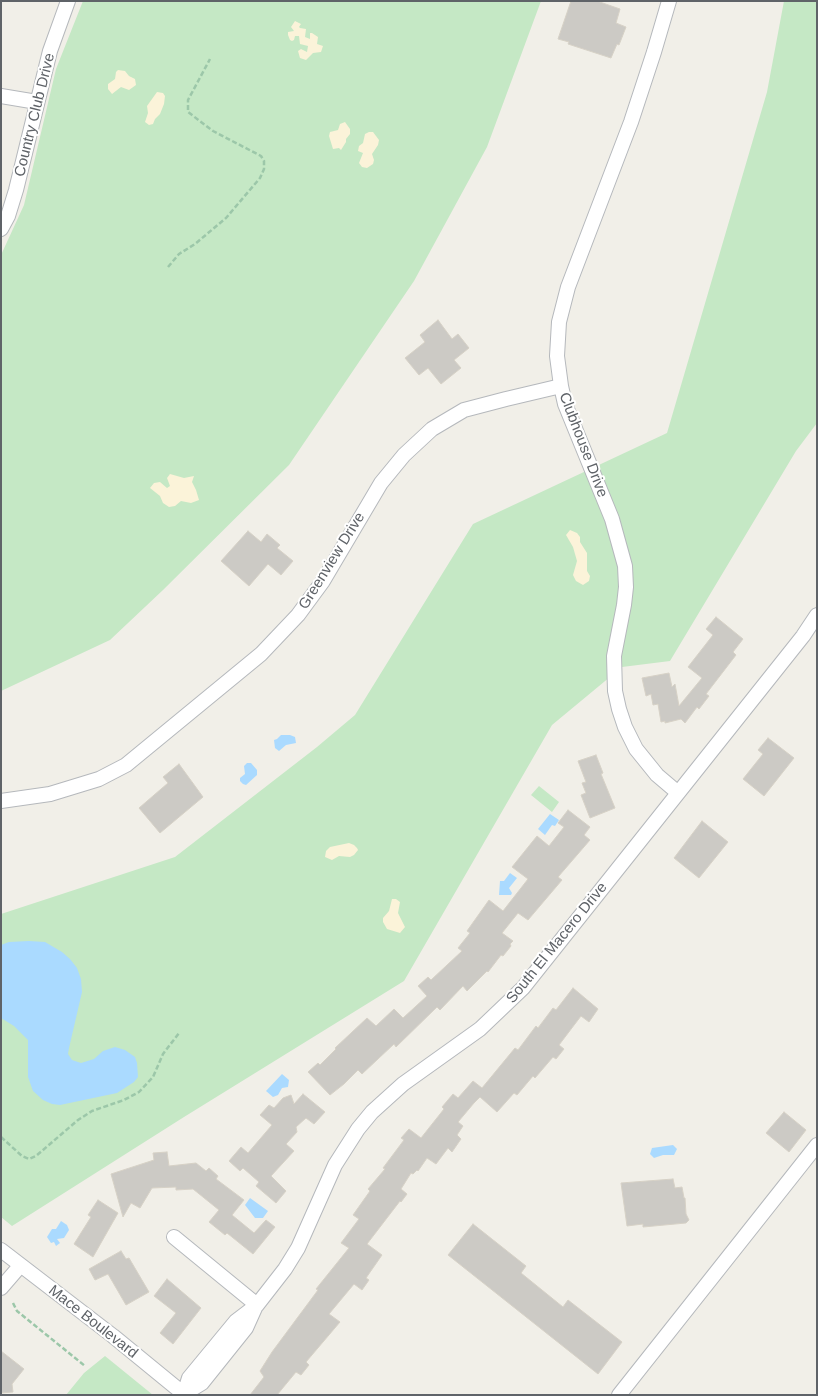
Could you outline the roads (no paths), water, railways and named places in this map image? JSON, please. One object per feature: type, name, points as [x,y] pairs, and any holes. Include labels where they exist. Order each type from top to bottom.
[{"type":"street","name":"Country Club Drive","points":[[1,229],[8,216],[16,190],[50,51],[68,1]]},
{"type":"street","name":"Clubhouse Drive","points":[[669,1],[631,122],[568,287],[559,322],[558,339],[561,386],[570,416],[612,519],[625,566],[624,605],[614,656],[615,691],[619,709],[625,727],[636,749],[657,775],[677,792]]},
{"type":"street","points":[[1,96],[37,102]]},
{"type":"street","name":"Greenview Drive","points":[[1,801],[50,794],[99,779],[126,764],[261,654],[298,615],[323,581],[381,483],[404,454],[432,429],[464,410],[506,398],[561,386]]},
{"type":"street","name":"South El Macero Drive","points":[[184,1394],[202,1383],[246,1328],[256,1305],[285,1269],[298,1248],[335,1165],[358,1129],[372,1112],[403,1084],[461,1044],[510,1001],[547,959],[677,792],[803,636],[817,615]]},
{"type":"street","points":[[619,1395],[817,1145]]},
{"type":"street","points":[[174,1237],[256,1305]]},
{"type":"street","name":"Mace Boulevard","points":[[1,1250],[113,1336],[184,1394]]},
{"type":"street","points":[[1,1288],[20,1266]]},
{"type":"water","points":[[281,735],[295,737],[296,743],[286,745],[279,751],[275,748],[274,740]]},
{"type":"water","points":[[247,763],[251,763],[257,770],[257,775],[246,785],[240,781],[240,778],[245,774],[244,766]]},
{"type":"water","points":[[550,814],[559,820],[555,826],[552,825],[545,835],[538,829]]},
{"type":"water","points":[[510,873],[517,878],[509,888],[512,893],[511,895],[499,895],[500,881],[504,881]]},
{"type":"water","points":[[9,942],[45,942],[62,952],[77,968],[81,979],[82,992],[68,1054],[72,1060],[81,1063],[94,1059],[103,1051],[115,1047],[125,1050],[135,1057],[137,1063],[138,1077],[134,1082],[117,1093],[60,1105],[43,1100],[33,1091],[28,1077],[28,1040],[14,1026],[1,1018],[1,945]]},
{"type":"water","points":[[282,1074],[289,1080],[288,1087],[282,1088],[278,1095],[273,1097],[266,1091]]},
{"type":"water","points":[[673,1145],[677,1149],[674,1155],[663,1155],[654,1158],[650,1154],[652,1148]]},
{"type":"water","points":[[250,1198],[268,1211],[263,1218],[255,1218],[245,1205]]},
{"type":"water","points":[[61,1221],[67,1225],[69,1230],[64,1238],[57,1239],[60,1243],[56,1246],[47,1237],[52,1229],[56,1229]]}]
